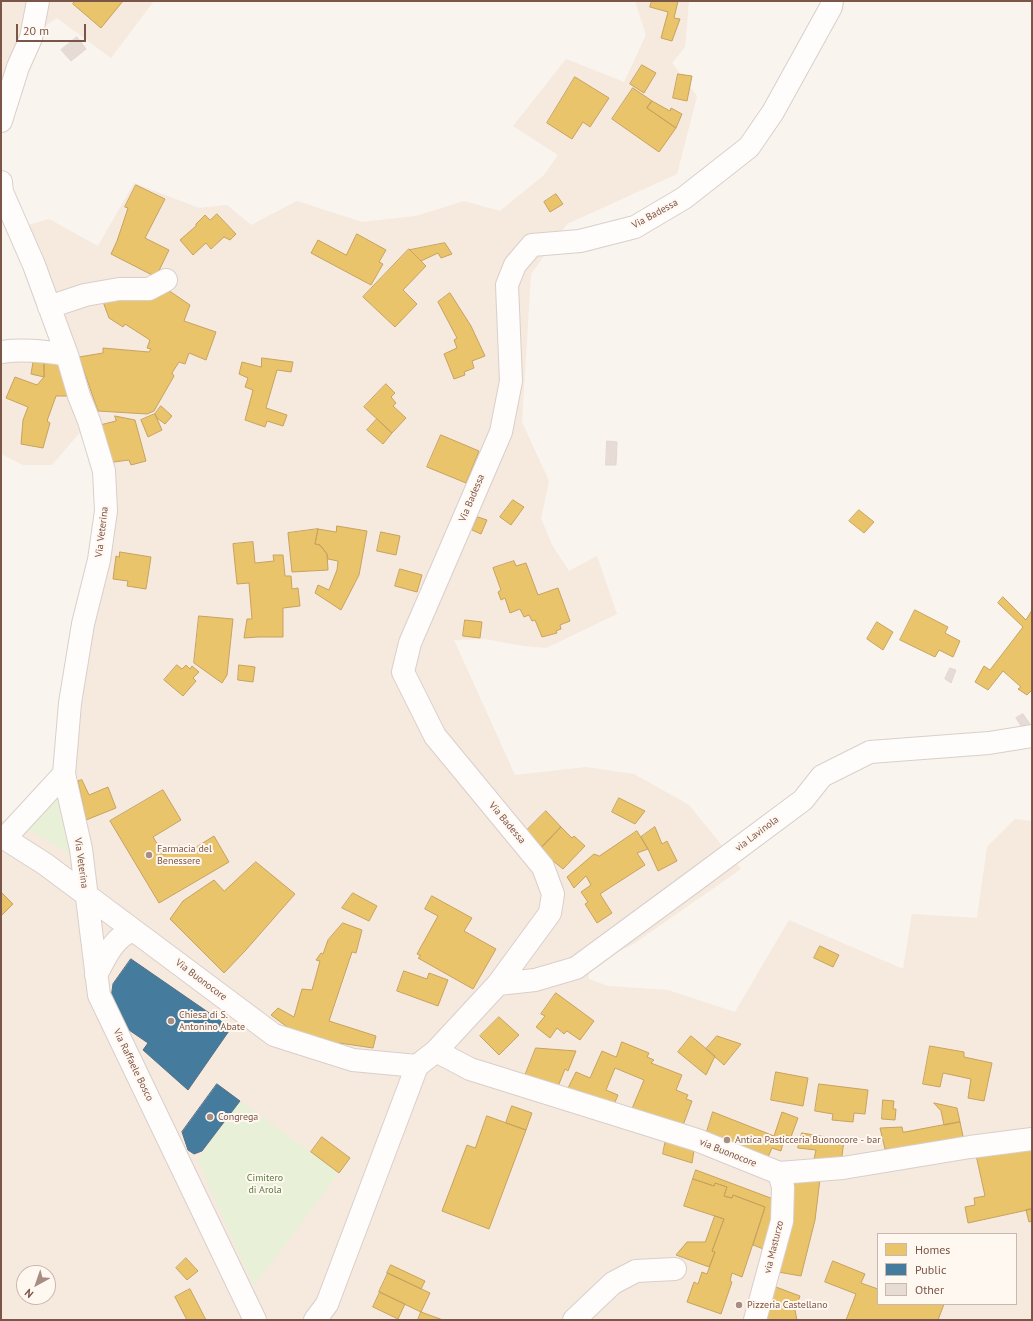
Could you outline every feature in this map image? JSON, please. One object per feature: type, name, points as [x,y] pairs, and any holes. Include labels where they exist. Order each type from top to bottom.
[{"type":"street","points":[[1,120],[18,67],[31,38],[38,1]]},
{"type":"street","name":"Via Badessa","points":[[417,1066],[436,1051],[498,984],[550,913],[553,894],[543,867],[435,736],[403,672],[410,642],[501,432],[512,381],[507,285],[515,265],[532,245],[580,241],[635,227],[684,198],[749,147],[773,112],[831,7],[832,1]]},
{"type":"street","name":"Via Veterina","points":[[1,182],[2,192],[34,265],[67,355],[104,471],[106,511],[98,560],[82,624],[66,740],[64,774],[81,849],[86,895]]},
{"type":"street","points":[[49,307],[85,295],[119,289],[149,289],[166,280]]},
{"type":"street","points":[[1,352],[18,349],[48,351],[67,355]]},
{"type":"street","name":"via Lavinola","points":[[498,984],[535,980],[576,968],[803,800],[822,776],[870,752],[990,743],[1032,736]]},
{"type":"street","points":[[64,774],[3,838],[45,864],[86,895]]},
{"type":"street","name":"Via Buonocore","points":[[86,895],[274,1035],[353,1060],[417,1066]]},
{"type":"street","name":"Via Raffaele Bosco","points":[[86,895],[99,995],[255,1320]]},
{"type":"street","points":[[96,975],[116,940],[125,933],[133,930]]},
{"type":"street","name":"via Buonocore","points":[[436,1051],[470,1069],[526,1085],[697,1140],[779,1173],[843,1168],[970,1147],[1032,1139]]},
{"type":"street","points":[[315,1320],[327,1304],[417,1066]]},
{"type":"street","name":"via Masturzo","points":[[755,1320],[782,1221],[783,1187],[779,1173]]},
{"type":"street","points":[[574,1320],[613,1283],[636,1271],[675,1269]]},
{"type":"shaded area","points":[[1,1],[154,1],[111,58],[57,18],[25,40],[1,92]]},
{"type":"shaded area","points":[[635,1],[689,1],[685,47],[672,63],[697,96],[677,174],[567,224],[531,274],[522,422],[549,481],[541,518],[552,545],[569,571],[597,556],[617,614],[546,648],[524,646],[485,639],[454,640],[515,775],[586,767],[634,774],[689,805],[741,869],[632,945],[588,965],[589,979],[608,986],[668,990],[735,1012],[789,920],[903,969],[912,914],[977,918],[987,847],[1015,819],[1032,821],[1032,1320],[1,1320],[1,819],[12,826],[47,792],[62,755],[98,511],[90,455],[82,430],[52,465],[23,465],[1,454],[1,344],[52,348],[40,306],[14,229],[49,219],[98,246],[134,183],[199,208],[227,205],[251,225],[297,201],[362,222],[416,216],[464,201],[500,211],[544,175],[558,155],[513,126],[566,59],[624,82],[646,35]]},
{"type":"green space","points":[[62,784],[74,848],[70,854],[23,826]]},
{"type":"green space","name":"Cimitero di Arola","points":[[240,1101],[339,1173],[254,1286],[212,1194],[198,1159]]},
{"type":"building: Homes","points":[[75,1],[123,1],[101,28],[73,4]]},
{"type":"building: Homes","points":[[652,1],[678,1],[674,18],[680,19],[672,41],[661,38],[668,12],[650,7]]},
{"type":"building: Homes","points":[[642,65],[656,73],[644,93],[630,84]]},
{"type":"building: Homes","points":[[678,74],[692,76],[687,101],[673,98]]},
{"type":"building: Homes","points":[[575,77],[609,98],[590,127],[583,122],[572,139],[547,123]]},
{"type":"building: Homes","points":[[633,88],[652,101],[647,108],[676,128],[659,152],[612,119]]},
{"type":"building: Homes","points":[[652,101],[670,111],[671,108],[682,114],[676,128],[647,108]]},
{"type":"building: Homes","points":[[136,185],[165,199],[145,238],[169,250],[156,277],[111,254],[128,208],[125,207]]},
{"type":"building: Homes","points":[[556,194],[563,204],[550,212],[544,202]]},
{"type":"building: Homes","points":[[217,214],[236,234],[230,240],[224,237],[211,249],[206,243],[193,255],[180,240],[196,226],[196,224],[205,215],[210,220]]},
{"type":"building: Homes","points":[[357,234],[386,250],[379,262],[383,264],[371,285],[311,253],[318,240],[346,255]]},
{"type":"building: Homes","points":[[445,243],[452,254],[441,258],[438,253],[421,261],[410,250]]},
{"type":"building: Homes","points":[[409,249],[426,266],[403,290],[417,304],[395,327],[363,297]]},
{"type":"building: Homes","points":[[165,288],[190,305],[184,321],[216,332],[206,360],[189,353],[185,364],[179,362],[172,373],[174,376],[154,411],[147,414],[98,411],[79,357],[103,353],[103,348],[149,352],[151,349],[147,348],[150,340],[125,324],[123,327],[109,318],[102,299],[153,291],[160,296]]},
{"type":"building: Homes","points":[[450,293],[471,326],[485,356],[472,361],[474,368],[464,372],[465,375],[454,379],[444,354],[457,348],[454,340],[457,338],[438,302]]},
{"type":"building: Homes","points":[[44,355],[64,357],[75,396],[56,396],[47,421],[50,423],[43,448],[21,444],[23,420],[28,407],[6,398],[15,377],[37,385],[44,377]]},
{"type":"building: Homes","points":[[44,355],[44,377],[31,374],[34,356]]},
{"type":"building: Homes","points":[[262,358],[293,362],[291,372],[277,370],[266,408],[287,415],[283,426],[267,421],[265,427],[245,420],[253,390],[245,387],[248,378],[239,374],[242,362],[261,367]]},
{"type":"building: Homes","points":[[386,384],[395,393],[391,397],[396,403],[393,406],[406,418],[392,433],[364,407]]},
{"type":"building: Homes","points":[[161,406],[172,416],[165,424],[157,418],[155,414]]},
{"type":"building: Homes","points":[[155,414],[162,430],[148,437],[141,420]]},
{"type":"building: Homes","points":[[115,416],[135,420],[146,461],[131,465],[129,460],[106,463],[96,426],[116,421]]},
{"type":"building: Homes","points":[[377,419],[392,433],[383,444],[367,430]]},
{"type":"building: Homes","points":[[441,435],[479,451],[466,483],[427,467]]},
{"type":"building: Homes","points":[[513,500],[524,507],[511,525],[500,517]]},
{"type":"building: Homes","points":[[859,510],[874,522],[864,533],[849,521]]},
{"type":"building: Homes","points":[[478,517],[487,520],[481,534],[472,530]]},
{"type":"building: Homes","points":[[337,526],[367,531],[359,575],[341,610],[315,593],[318,585],[329,590],[337,570],[338,561],[328,559],[327,554],[320,545],[315,544],[318,529],[336,532]]},
{"type":"building: Homes","points":[[318,529],[315,544],[320,545],[327,554],[328,570],[292,572],[288,533]]},
{"type":"building: Homes","points":[[381,532],[400,536],[396,555],[377,551]]},
{"type":"building: Homes","points":[[253,542],[255,563],[274,561],[273,555],[283,555],[285,576],[291,576],[292,589],[298,588],[300,606],[283,608],[283,637],[244,638],[247,619],[252,619],[249,583],[237,584],[233,544]]},
{"type":"building: Homes","points":[[120,552],[151,557],[146,589],[127,586],[128,581],[113,579],[116,556],[119,557]]},
{"type":"building: Homes","points":[[514,561],[516,566],[526,563],[538,595],[558,588],[570,621],[560,625],[561,629],[556,631],[557,633],[542,637],[535,620],[532,621],[529,615],[524,617],[520,609],[510,613],[505,598],[501,600],[498,592],[501,590],[493,568]]},
{"type":"building: Homes","points":[[400,569],[422,575],[417,592],[395,586]]},
{"type":"building: Homes","points":[[1003,597],[1026,620],[1032,610],[1032,690],[1027,695],[1018,689],[1021,687],[1003,671],[988,690],[975,682],[984,666],[990,670],[1023,627],[998,603]]},
{"type":"building: Homes","points":[[915,610],[948,627],[945,633],[960,641],[953,657],[939,650],[935,657],[900,640]]},
{"type":"building: Homes","points":[[199,616],[233,619],[227,675],[222,683],[194,663]]},
{"type":"building: Homes","points":[[465,620],[482,622],[480,638],[463,636]]},
{"type":"building: Homes","points":[[877,622],[893,632],[883,650],[867,639]]},
{"type":"building: Homes","points":[[177,665],[182,669],[186,665],[190,669],[192,666],[199,672],[193,678],[196,681],[183,696],[164,680]]},
{"type":"building: Homes","points":[[239,665],[255,667],[253,682],[238,680]]},
{"type":"building: Homes","points":[[82,780],[89,795],[108,787],[116,808],[86,820],[78,781]]},
{"type":"building: Homes","points":[[163,790],[181,820],[153,837],[164,855],[180,845],[185,854],[214,836],[229,862],[159,903],[110,821]]},
{"type":"building: Homes","points":[[619,798],[645,811],[635,824],[612,812]]},
{"type":"building: Homes","points":[[546,811],[561,827],[542,847],[527,830]]},
{"type":"building: Homes","points":[[561,827],[572,838],[574,836],[585,846],[563,869],[547,856],[542,847]]},
{"type":"building: Homes","points":[[655,827],[662,844],[667,841],[677,861],[658,871],[641,837]]},
{"type":"building: Homes","points":[[637,831],[648,849],[637,853],[645,865],[600,894],[612,913],[597,923],[585,904],[588,902],[581,892],[591,885],[586,876],[574,888],[567,877],[594,854],[599,856]]},
{"type":"building: Homes","points":[[256,862],[295,894],[224,973],[170,919],[183,901],[214,880],[224,891]]},
{"type":"building: Homes","points":[[1,892],[13,904],[1,916]]},
{"type":"building: Homes","points":[[353,893],[377,906],[369,921],[342,908]]},
{"type":"building: Homes","points":[[432,896],[472,918],[464,931],[496,949],[473,989],[418,958],[421,956],[417,954],[438,916],[425,909]]},
{"type":"building: Homes","points":[[343,923],[362,930],[356,953],[352,952],[329,1021],[376,1036],[373,1048],[339,1043],[338,1046],[290,1029],[271,1015],[278,1008],[294,1017],[302,989],[312,990],[320,961],[316,960],[321,953],[323,954],[328,940]]},
{"type":"building: Homes","points":[[820,946],[839,955],[833,967],[814,958]]},
{"type":"building: Homes","points":[[404,971],[427,979],[429,973],[448,980],[438,1006],[397,991]]},
{"type":"building: Homes","points":[[556,993],[594,1021],[580,1040],[567,1031],[564,1034],[557,1028],[550,1038],[536,1027],[545,1016],[541,1014]]},
{"type":"building: Homes","points":[[499,1017],[519,1035],[499,1055],[480,1036]]},
{"type":"building: Homes","points":[[691,1036],[715,1056],[706,1075],[678,1052]]},
{"type":"building: Homes","points":[[717,1036],[741,1044],[724,1065],[706,1049]]},
{"type":"building: Homes","points":[[622,1042],[649,1053],[647,1057],[654,1060],[651,1063],[682,1075],[676,1090],[688,1095],[686,1099],[692,1101],[682,1128],[631,1111],[644,1080],[615,1068],[606,1090],[618,1095],[613,1107],[568,1088],[576,1072],[590,1078],[602,1051],[616,1057]]},
{"type":"building: Homes","points":[[930,1046],[964,1052],[964,1057],[992,1063],[984,1101],[968,1098],[971,1079],[943,1073],[940,1087],[923,1084]]},
{"type":"building: Homes","points":[[536,1048],[576,1051],[568,1071],[565,1069],[557,1089],[524,1078]]},
{"type":"building: Homes","points":[[776,1072],[808,1078],[803,1106],[771,1100]]},
{"type":"building: Homes","points":[[819,1084],[868,1090],[865,1114],[854,1113],[853,1122],[832,1120],[833,1114],[815,1111]]},
{"type":"building: Homes","points":[[883,1100],[894,1101],[893,1109],[896,1109],[895,1120],[882,1119]]},
{"type":"building: Homes","points":[[934,1103],[957,1108],[960,1122],[944,1125],[941,1111]]},
{"type":"building: Homes","points":[[512,1106],[532,1113],[526,1130],[506,1123]]},
{"type":"building: Homes","points":[[713,1112],[774,1136],[782,1112],[798,1118],[791,1137],[785,1135],[781,1151],[772,1148],[765,1164],[705,1138]]},
{"type":"building: Homes","points":[[487,1116],[526,1130],[489,1229],[442,1211],[467,1145],[475,1148]]},
{"type":"building: Homes","points":[[960,1122],[964,1141],[916,1147],[885,1149],[880,1128],[902,1127],[903,1132]]},
{"type":"building: Homes","points":[[802,1133],[844,1140],[841,1164],[813,1164],[816,1150],[798,1148]]},
{"type":"building: Homes","points":[[667,1134],[695,1144],[692,1163],[663,1154]]},
{"type":"building: Homes","points":[[322,1137],[350,1158],[339,1173],[311,1152]]},
{"type":"building: Homes","points":[[1032,1146],[1032,1209],[968,1223],[965,1207],[975,1205],[974,1198],[985,1196],[976,1155]]},
{"type":"building: Homes","points":[[696,1170],[776,1200],[766,1250],[753,1245],[765,1207],[733,1195],[732,1198],[724,1196],[727,1187],[715,1183],[714,1186],[693,1179]]},
{"type":"building: Homes","points":[[797,1175],[820,1179],[815,1220],[801,1276],[778,1272]]},
{"type":"building: Homes","points":[[693,1179],[714,1186],[715,1183],[727,1187],[724,1196],[732,1198],[733,1195],[765,1207],[742,1277],[732,1273],[730,1281],[732,1282],[721,1314],[687,1302],[694,1282],[698,1284],[702,1272],[707,1274],[715,1252],[712,1251],[724,1219],[684,1206]]},
{"type":"building: Homes","points":[[1032,1209],[1032,1221],[1029,1222],[1026,1210]]},
{"type":"building: Homes","points":[[715,1216],[724,1219],[712,1251],[715,1252],[709,1267],[676,1255],[687,1242],[705,1242]]},
{"type":"building: Homes","points":[[186,1258],[198,1271],[187,1280],[176,1268]]},
{"type":"building: Homes","points":[[833,1261],[865,1274],[861,1283],[877,1289],[877,1305],[944,1305],[938,1320],[846,1320],[856,1294],[825,1282]]},
{"type":"building: Homes","points":[[391,1265],[425,1281],[421,1289],[387,1273]]},
{"type":"building: Homes","points":[[388,1273],[430,1293],[421,1312],[379,1292]]},
{"type":"building: Homes","points":[[776,1287],[800,1296],[795,1310],[797,1320],[764,1320]]},
{"type":"building: Homes","points":[[190,1289],[206,1320],[187,1320],[175,1297]]},
{"type":"building: Homes","points":[[380,1292],[405,1304],[398,1319],[373,1307]]},
{"type":"building: Homes","points":[[421,1312],[443,1320],[418,1320]]},
{"type":"building: Public","name":"Chiesa di S. Antonino Abate","points":[[131,959],[231,1028],[188,1090],[143,1050],[148,1043],[126,1028],[111,998],[113,984]]},
{"type":"building: Public","name":"Congrega","points":[[217,1084],[240,1101],[202,1151],[194,1154],[188,1150],[182,1132]]},
{"type":"building: Other","points":[[77,37],[86,49],[71,61],[61,50]]},
{"type":"building: Other","points":[[607,441],[617,442],[616,465],[606,465]]},
{"type":"building: Other","points":[[950,668],[956,670],[951,683],[945,679]]},
{"type":"building: Other","points":[[1023,714],[1030,724],[1023,729],[1016,718]]},
{"type":"place","name":"Farmacia del Benessere","points":[[149,855]]},
{"type":"place","name":"Chiesa di S. Antonino Abate","points":[[171,1021]]},
{"type":"place","name":"Congrega","points":[[210,1117]]},
{"type":"place","name":"Antica Pasticceria Buonocore - bar","points":[[727,1140]]},
{"type":"place","name":"Pizzeria Castellano","points":[[739,1305]]}]
